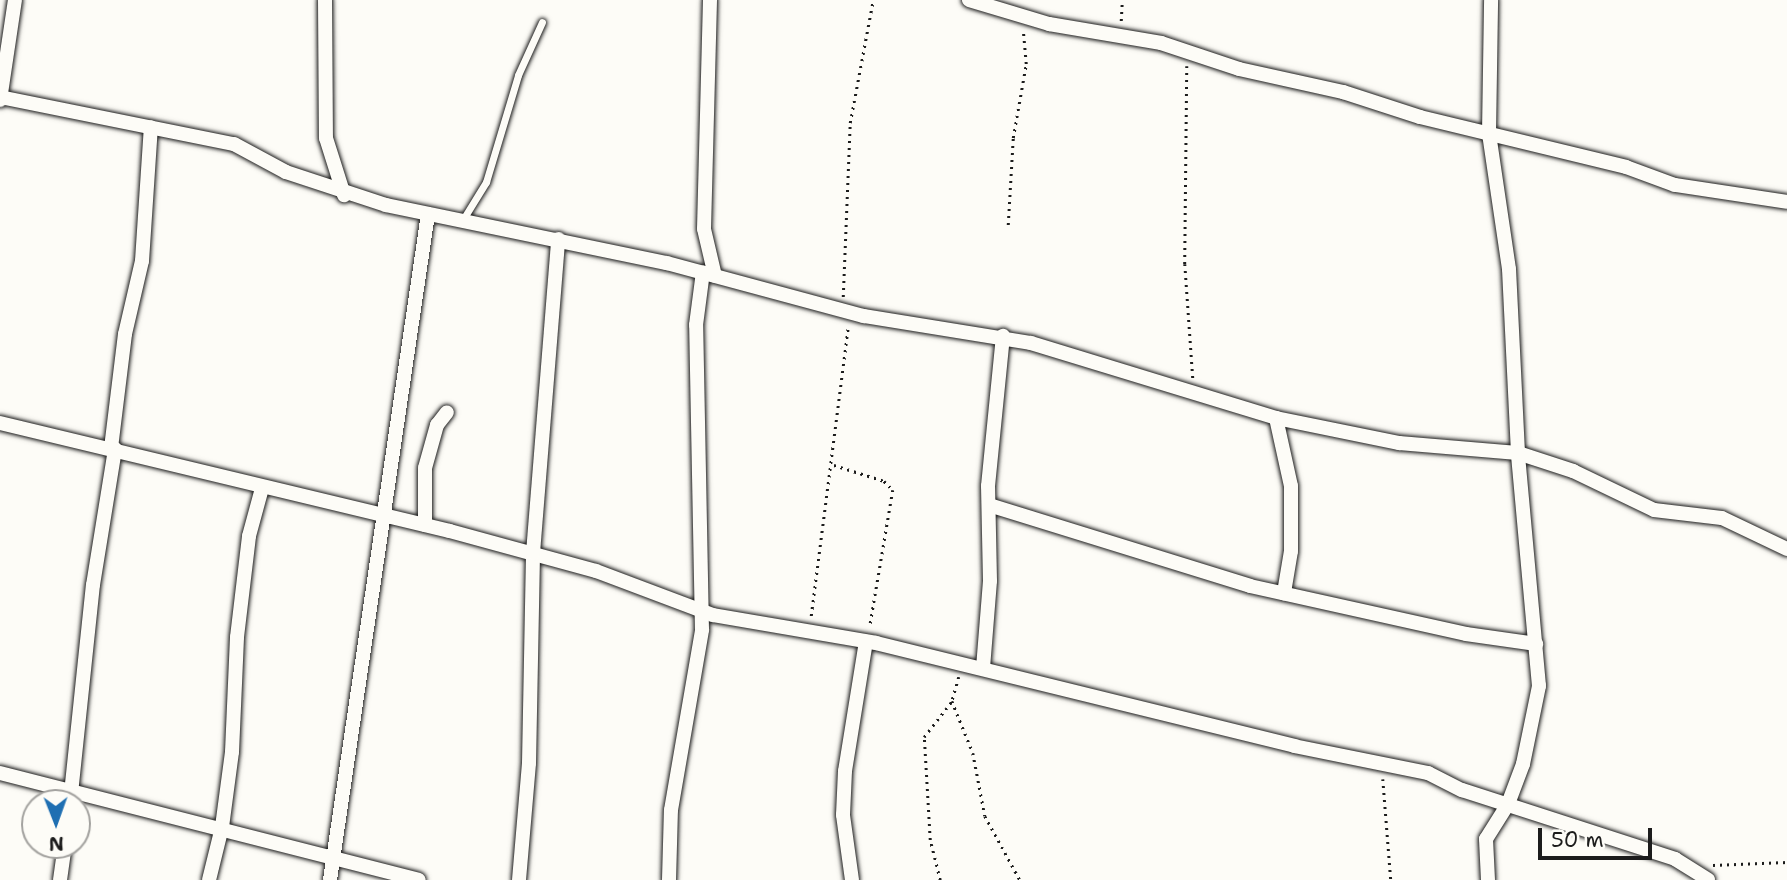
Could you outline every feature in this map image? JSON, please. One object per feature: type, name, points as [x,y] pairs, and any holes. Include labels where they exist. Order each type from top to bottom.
[{"type":"street","points":[[15,0],[0,98],[234,144],[286,172],[344,195],[680,267],[845,311],[1003,336],[1149,383],[1193,391],[1276,418],[1399,443],[1518,453],[1573,471],[1654,510],[1722,518],[1787,549]]},
{"type":"street","points":[[325,0],[326,138],[344,195]]},
{"type":"street","points":[[669,880],[671,810],[701,652],[696,325],[709,274],[705,236],[710,0]]},
{"type":"street","points":[[969,0],[1022,17],[1187,52],[1626,167],[1675,185],[1787,202]]},
{"type":"street","points":[[1488,880],[1486,839],[1508,804],[1533,726],[1539,686],[1518,453],[1509,269],[1489,133],[1490,0]]},
{"type":"street","points":[[72,789],[93,585],[113,449],[123,346],[142,261],[151,127]]},
{"type":"street","points":[[330,880],[428,214]]},
{"type":"street","points":[[680,267],[695,255],[705,236]]},
{"type":"street","points":[[519,880],[529,762],[533,553],[558,239]]},
{"type":"street","points":[[983,668],[990,581],[989,505],[1003,336]]},
{"type":"street","points":[[425,526],[425,468],[437,425],[447,412]]},
{"type":"street","points":[[1276,418],[1291,486],[1291,551],[1284,593]]},
{"type":"street","points":[[0,423],[533,553],[701,611],[809,634],[871,642],[1428,774],[1508,804],[1675,859],[1702,875]]},
{"type":"street","points":[[209,880],[222,827],[233,738],[240,607],[248,536],[262,488]]},
{"type":"street","points":[[989,505],[1194,572],[1466,634],[1536,644]]},
{"type":"street","points":[[852,880],[843,815],[844,782],[871,642]]},
{"type":"street","points":[[0,773],[45,789]]},
{"type":"street","points":[[91,802],[222,827],[419,880]]},
{"type":"street","points":[[60,880],[63,859]]},
{"type":"lane","points":[[462,221],[486,182],[518,75],[542,22]]},
{"type":"path","points":[[809,634],[833,465],[845,311],[850,123],[873,0]]},
{"type":"path","points":[[1121,36],[1122,0]]},
{"type":"path","points":[[1008,225],[1013,138],[1026,64],[1022,17]]},
{"type":"path","points":[[1187,52],[1185,264],[1193,391]]},
{"type":"path","points":[[833,465],[884,481],[893,490],[880,590],[868,617],[871,642]]},
{"type":"path","points":[[940,880],[930,840],[925,737],[952,701],[965,664]]},
{"type":"path","points":[[952,701],[973,753],[985,816],[1020,880]]},
{"type":"path","points":[[1381,764],[1391,880]]},
{"type":"path","points":[[1702,875],[1723,862],[1787,862]]}]
